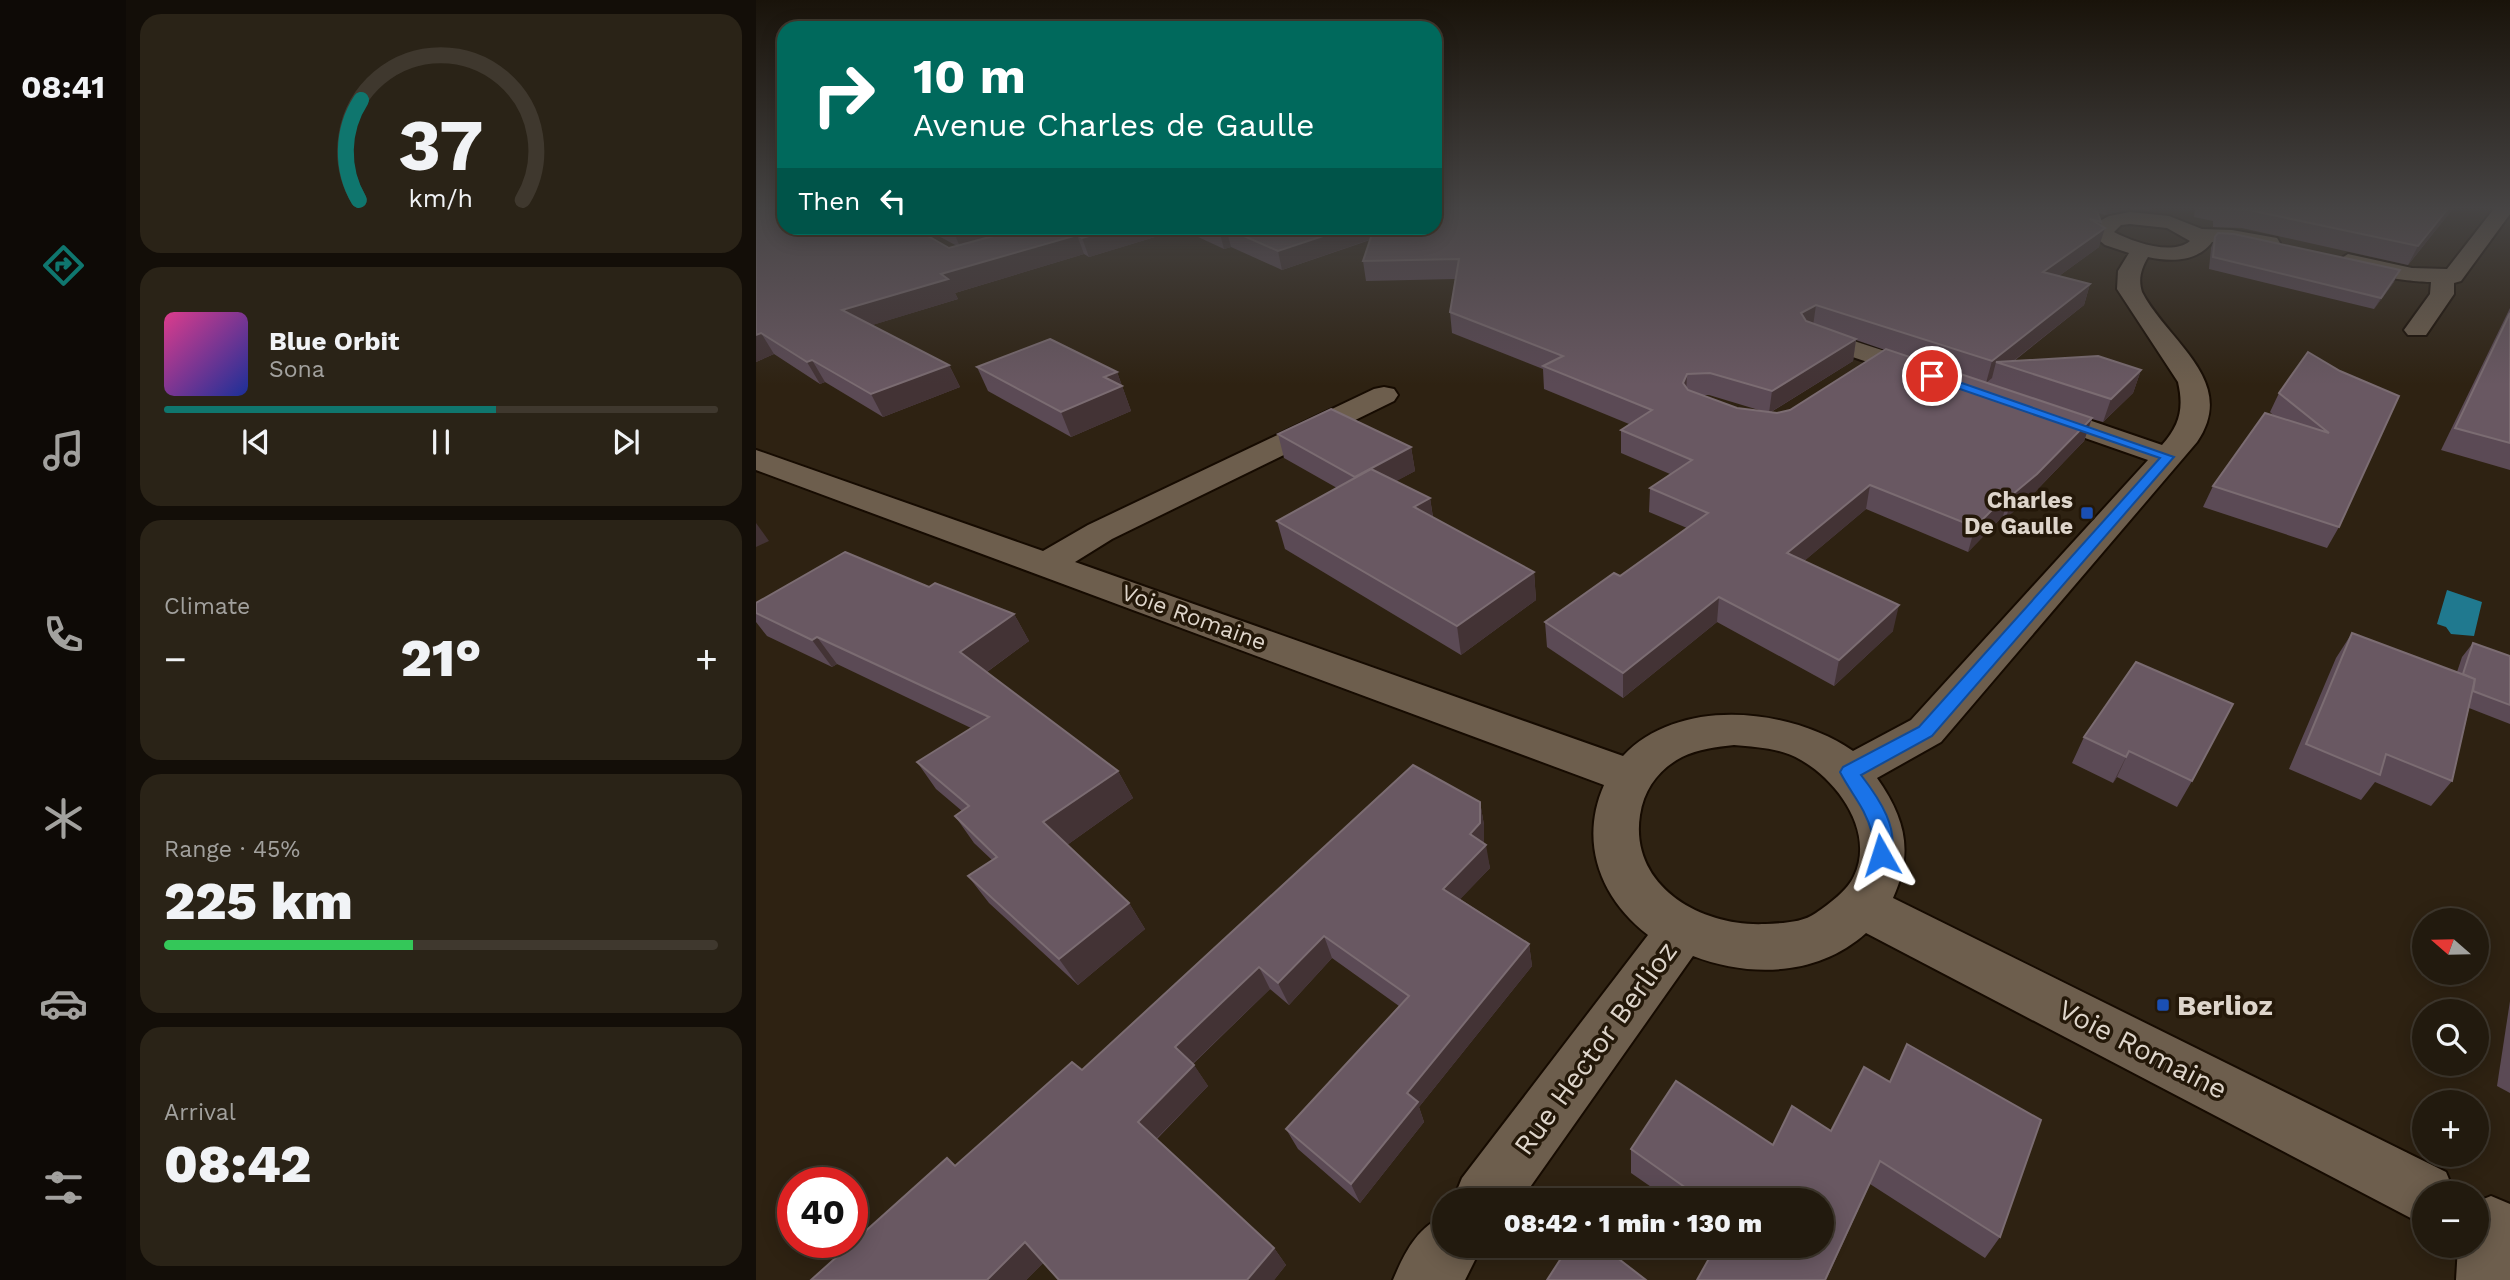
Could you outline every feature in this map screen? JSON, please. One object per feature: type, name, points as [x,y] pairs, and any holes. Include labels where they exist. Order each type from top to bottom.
[{"type":"street","points":[[1849,772],[1926,731],[2168,457],[2194,423],[2199,407],[2198,396],[2189,375],[2141,311],[2129,288],[2132,266]]},
{"type":"street","points":[[2365,266],[2392,272],[2443,277],[2457,274],[2463,266]]},
{"type":"street","points":[[2417,330],[2442,294],[2443,277]]},
{"type":"street","points":[[1814,336],[1945,381]]},
{"type":"street","points":[[1847,380],[1880,358]]},
{"type":"street","points":[[1046,564],[1100,532],[1384,395]]},
{"type":"street","points":[[2011,403],[2168,457]]},
{"type":"street","name":"Voie Romaine","points":[[756,459],[1631,776]]},
{"type":"street","points":[[1734,729],[1776,734],[1806,745],[1849,772],[1872,803],[1883,838],[1880,873],[1862,906],[1827,933],[1781,947],[1730,945],[1682,930],[1647,905],[1624,873],[1614,839],[1617,806],[1631,776],[1658,751],[1693,735],[1734,729]]},
{"type":"street","name":"Voie Romaine","points":[[1862,906],[2412,1188]]},
{"type":"street","name":"Rue Hector Berlioz","points":[[1493,1188],[1682,930]]},
{"type":"street","points":[[1426,1280],[1442,1258]]},
{"type":"water","points":[[2447,590],[2482,602],[2474,636],[2451,634],[2446,627],[2437,624]]},
{"type":"building","points":[[756,266],[970,266],[941,274],[948,279],[842,310],[949,365],[871,394],[812,360],[807,362],[761,333],[756,335]]},
{"type":"building","points":[[1458,266],[2052,266],[2043,272],[2090,284],[1992,361],[1816,305],[1801,313],[1806,321],[1856,339],[1772,391],[1710,373],[1687,374],[1683,383],[1688,390],[1737,408],[1777,413],[1790,410],[1886,349],[2092,418],[2037,474],[2013,494],[2010,492],[1975,527],[1870,485],[1787,553],[1899,605],[1839,660],[1719,597],[1623,673],[1545,622],[1614,573],[1620,576],[1708,513],[1650,488],[1692,460],[1621,430],[1652,410],[1543,366],[1563,356],[1450,312]]},
{"type":"building","points":[[2249,266],[2380,266],[2400,270],[2381,298]]},
{"type":"building","points":[[2510,313],[2510,443],[2455,428]]},
{"type":"building","points":[[1050,339],[1117,372],[1104,377],[1122,386],[1061,412],[977,367]]},
{"type":"building","points":[[2308,352],[2340,371],[2399,396],[2339,527],[2213,486],[2265,413],[2329,433],[2279,393]]},
{"type":"building","points":[[2098,356],[2141,370],[2111,399],[1996,362]]},
{"type":"building","points":[[1331,409],[1411,447],[1355,477],[1278,434]]},
{"type":"building","points":[[1371,469],[1430,498],[1414,507],[1534,572],[1457,626],[1277,521]]},
{"type":"building","points":[[845,552],[929,587],[935,583],[1014,614],[960,652],[1118,771],[1043,822],[1129,903],[1059,959],[968,876],[997,857],[955,816],[969,806],[917,762],[989,717],[817,637],[812,640],[756,613],[756,603]]},
{"type":"building","points":[[2352,633],[2475,679],[2452,781],[2386,754],[2380,775],[2306,744]]},
{"type":"building","points":[[2473,643],[2510,656],[2510,705],[2473,691],[2475,679],[2463,674]]},
{"type":"building","points":[[2136,662],[2233,704],[2192,781],[2129,751],[2126,757],[2084,737]]},
{"type":"building","points":[[1413,765],[1480,802],[1480,823],[1470,834],[1486,845],[1443,889],[1529,944],[1407,1093],[1418,1102],[1351,1184],[1286,1129],[1409,996],[1324,936],[1278,983],[1259,967],[1175,1047],[1194,1065],[1138,1122],[1274,1248],[1247,1280],[1059,1280],[1025,1242],[987,1280],[811,1280],[836,1258],[868,1258],[868,1229],[947,1158],[955,1166],[1072,1062],[1082,1070]]},
{"type":"building","points":[[1907,1044],[2041,1120],[2000,1237],[1880,1161],[1825,1280],[1697,1280],[1709,1258],[1834,1258],[1834,1188],[1686,1188],[1631,1149],[1676,1081],[1773,1145],[1792,1106],[1831,1131],[1864,1067],[1890,1082]]},
{"type":"building","points":[[1561,1258],[1618,1258],[1646,1280],[1547,1280]]},
{"type":"place","name":"Charles De Gaulle","points":[[2087,513]]},
{"type":"place","name":"Berlioz","points":[[2163,1005]]},
{"type":"route","points":[[1881,855],[1883,838],[1872,803],[1849,772],[1926,731],[2168,457],[1932,376]]}]
